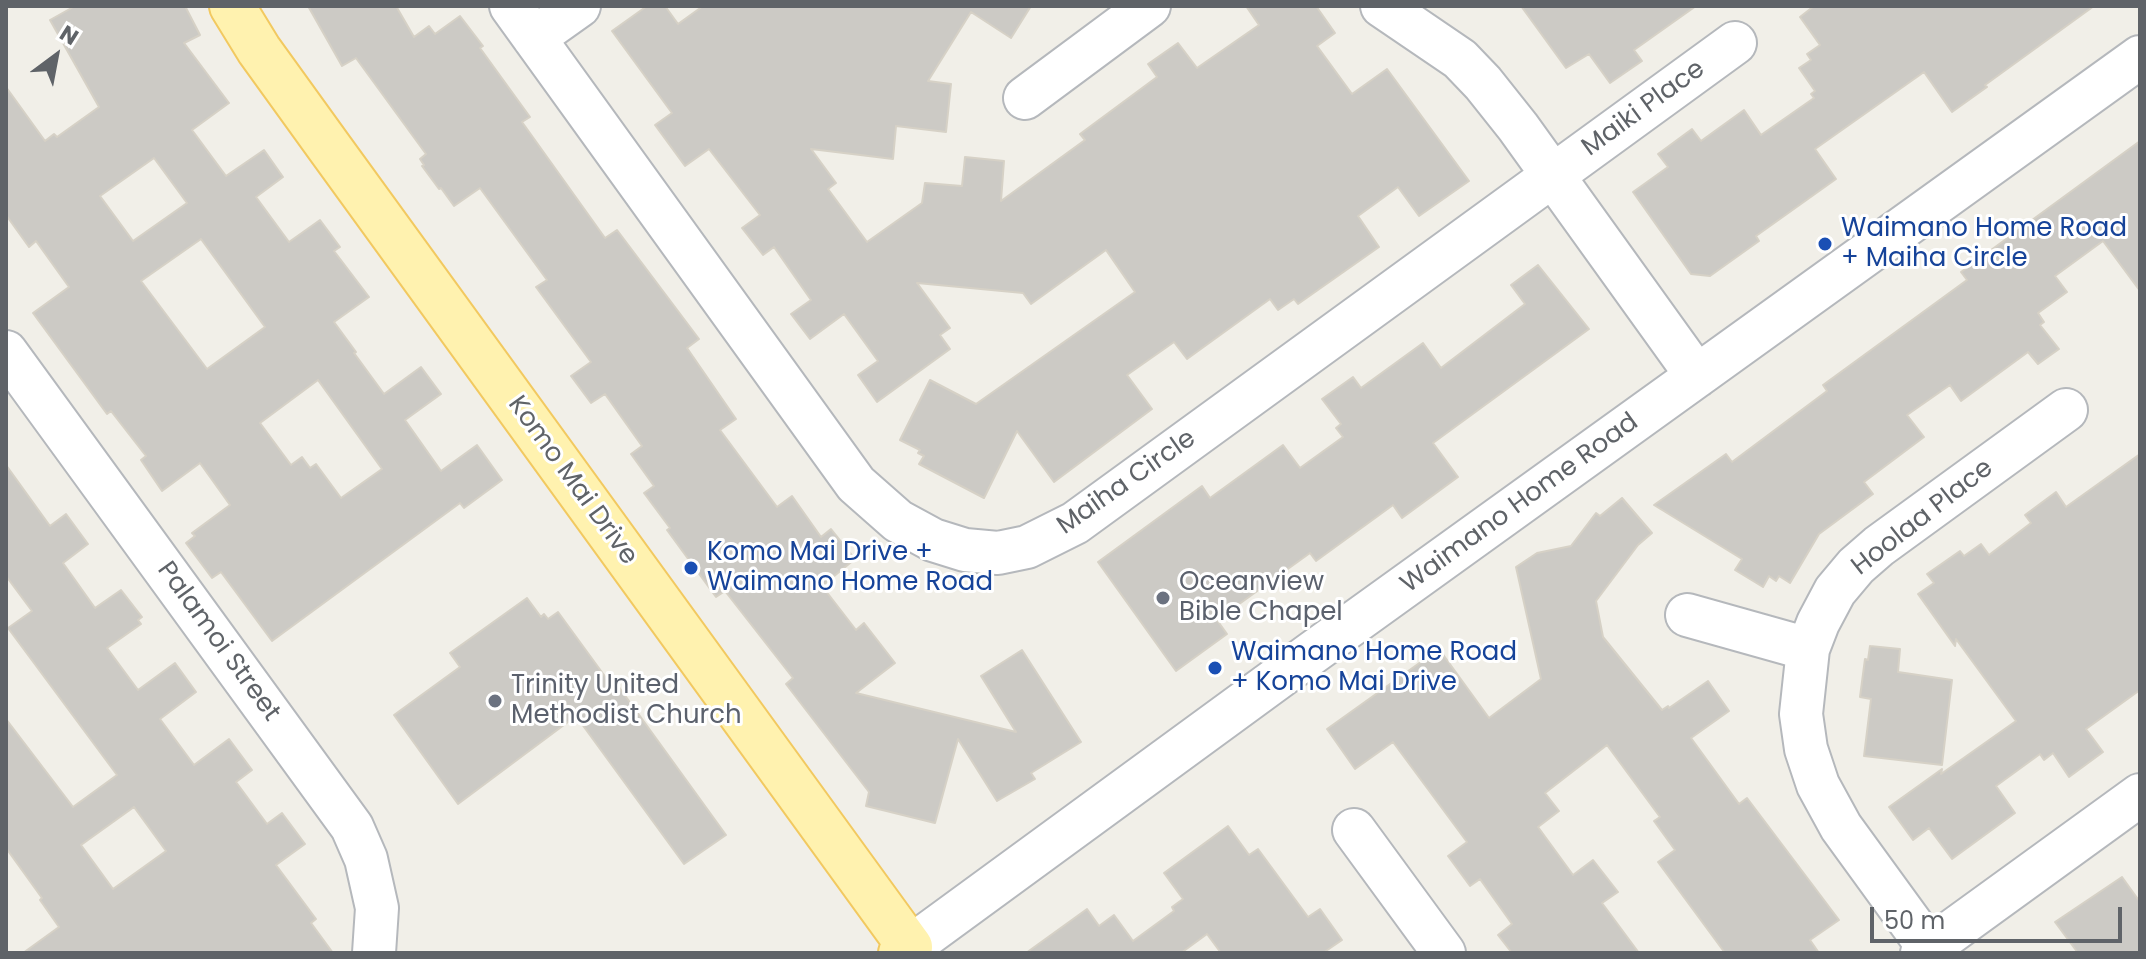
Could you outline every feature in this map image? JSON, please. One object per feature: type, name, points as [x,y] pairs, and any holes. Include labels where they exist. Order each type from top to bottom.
[{"type":"main road","name":"Komo Mai Drive","points":[[232,6],[294,99],[909,951]]},
{"type":"street","name":"Maiha Circle","points":[[579,6],[523,22],[856,484],[898,521],[933,540],[965,550],[998,553],[1027,547],[1075,523],[1553,176]]},
{"type":"street","points":[[1025,98],[1149,6]]},
{"type":"street","points":[[1382,6],[1460,59],[1483,83],[1697,376]]},
{"type":"street","name":"Maiki Place","points":[[1553,176],[1735,43]]},
{"type":"street","name":"Waimano Home Road","points":[[909,951],[2140,57]]},
{"type":"street","name":"Palamoi Street","points":[[6,352],[352,827],[366,859],[377,908],[374,953]]},
{"type":"street","name":"Hoolaa Place","points":[[1925,951],[1841,827],[1818,785],[1806,749],[1801,714],[1808,649],[1835,591],[1856,566],[2066,410]]},
{"type":"street","points":[[1687,615],[1808,649]]},
{"type":"street","points":[[1925,951],[2140,795]]},
{"type":"street","points":[[1354,830],[1444,953]]},
{"type":"building","points":[[75,6],[185,6],[200,35],[184,43],[229,103],[192,130],[226,176],[264,150],[283,177],[256,197],[289,242],[320,220],[340,247],[334,251],[369,297],[334,322],[354,353],[384,394],[421,367],[441,394],[405,420],[441,471],[477,445],[502,480],[464,508],[460,503],[272,641],[221,572],[212,578],[186,543],[195,536],[192,533],[230,505],[200,463],[162,491],[141,460],[146,456],[111,411],[107,414],[33,313],[69,287],[36,241],[29,247],[6,215],[6,87],[45,141],[54,134],[57,137],[99,107],[50,20]],"holes":[[[154,158],[187,203],[133,241],[100,196]],[[201,239],[265,327],[207,369],[141,281]],[[318,380],[382,469],[341,498],[316,464],[310,468],[302,457],[291,465],[260,423]]]},
{"type":"building","points":[[308,6],[396,6],[414,37],[429,26],[435,34],[460,16],[530,117],[522,122],[605,238],[617,230],[699,339],[687,348],[736,419],[720,430],[777,507],[792,496],[821,537],[831,529],[855,559],[822,586],[856,630],[864,623],[895,663],[856,693],[1016,732],[981,676],[1022,650],[1081,742],[1031,773],[1035,779],[997,801],[958,739],[935,823],[866,806],[869,792],[786,684],[793,678],[725,591],[716,597],[667,530],[670,528],[644,493],[654,486],[631,454],[642,446],[605,394],[591,403],[571,376],[591,362],[536,287],[547,280],[480,188],[454,206],[439,189],[422,166],[420,159],[426,154],[356,58],[342,66]]},
{"type":"building","points":[[647,6],[665,6],[678,24],[703,6],[1031,6],[1011,38],[971,12],[928,81],[951,84],[946,132],[896,126],[893,159],[811,149],[836,183],[828,189],[867,242],[922,203],[925,183],[962,186],[965,157],[1004,161],[1001,201],[1085,140],[1080,134],[1157,77],[1148,64],[1178,43],[1197,68],[1259,25],[1246,6],[1316,6],[1335,33],[1317,46],[1352,94],[1387,69],[1469,181],[1419,216],[1398,187],[1358,216],[1379,247],[1298,304],[1294,299],[1278,310],[1270,299],[1187,359],[1174,342],[1127,375],[1152,409],[1054,482],[1017,431],[984,498],[919,464],[924,456],[918,453],[920,450],[900,440],[930,380],[976,404],[1135,292],[1106,250],[1031,304],[1023,293],[917,283],[950,328],[940,335],[950,349],[877,402],[858,375],[878,361],[844,314],[810,339],[791,314],[811,300],[774,247],[763,255],[742,228],[760,215],[709,149],[685,166],[655,125],[672,113],[612,31]]},
{"type":"building","points":[[1521,6],[1696,6],[1634,50],[1642,61],[1610,83],[1589,54],[1566,68]]},
{"type":"building","points":[[1814,6],[2094,6],[1952,112],[1924,72],[1815,149],[1836,179],[1756,236],[1759,241],[1710,276],[1691,274],[1633,192],[1668,167],[1658,154],[1692,129],[1701,141],[1744,110],[1761,135],[1814,98],[1811,94],[1815,91],[1799,68],[1811,60],[1807,54],[1820,45],[1800,17]]},
{"type":"building","points":[[2140,141],[2140,291],[2103,241],[2055,276],[2067,292],[2038,313],[2044,322],[2040,325],[2059,349],[2038,364],[2028,352],[1961,401],[1950,385],[1907,415],[1924,437],[1864,482],[1873,494],[1819,534],[1790,583],[1779,576],[1776,581],[1769,576],[1763,587],[1735,570],[1742,559],[1654,505],[1726,454],[1732,462],[1827,391],[1823,385],[1967,280],[1961,272]]},
{"type":"building","points":[[1538,265],[1589,329],[1433,443],[1458,477],[1402,518],[1393,505],[1316,561],[1310,553],[1217,620],[1227,634],[1176,671],[1098,562],[1202,486],[1210,498],[1283,445],[1300,468],[1343,437],[1336,428],[1341,424],[1322,399],[1353,377],[1361,388],[1423,343],[1441,368],[1525,304],[1511,285]]},
{"type":"building","points":[[2140,454],[2140,690],[2086,729],[2103,752],[2069,777],[2053,753],[2044,760],[2040,754],[1996,786],[2015,813],[1952,859],[1929,828],[1913,840],[1889,807],[2016,721],[1956,639],[1955,646],[1918,594],[1934,583],[1927,574],[1960,551],[1964,556],[1981,544],[1989,555],[2031,523],[2025,515],[2056,492],[2066,507]]},
{"type":"building","points":[[6,465],[50,526],[66,514],[88,544],[63,563],[95,608],[121,590],[142,617],[138,620],[141,624],[107,648],[138,690],[175,663],[196,692],[160,719],[194,765],[229,739],[252,770],[236,782],[267,824],[282,813],[305,844],[276,865],[316,919],[311,923],[333,953],[23,953],[59,927],[6,848],[6,719],[73,807],[117,775],[8,628],[32,611],[6,576]],"holes":[[[134,807],[166,851],[113,889],[81,845]]]},
{"type":"building","points":[[1622,498],[1652,533],[1638,545],[1596,601],[1603,637],[1662,710],[1708,681],[1729,711],[1691,738],[1739,804],[1747,798],[1839,920],[1810,940],[1819,953],[1725,953],[1658,862],[1675,850],[1654,821],[1660,817],[1607,745],[1545,793],[1559,811],[1538,827],[1573,875],[1593,860],[1618,892],[1602,903],[1639,953],[1512,953],[1498,935],[1512,924],[1480,879],[1470,886],[1448,856],[1467,842],[1393,742],[1355,769],[1327,729],[1439,649],[1489,718],[1541,679],[1516,567],[1537,553],[1571,546],[1596,513],[1600,516]]},
{"type":"building","name":"Trinity United Methodist Church","points":[[527,598],[541,617],[544,614],[548,619],[558,612],[612,686],[616,683],[726,835],[684,864],[576,716],[458,804],[394,715],[460,667],[450,653]]},
{"type":"building","points":[[1870,646],[1900,649],[1898,672],[1952,680],[1942,765],[1864,756],[1871,699],[1860,697],[1865,659],[1868,660]]},
{"type":"building","points":[[1228,826],[1249,855],[1258,849],[1308,917],[1320,909],[1342,940],[1323,953],[1221,953],[1207,934],[1181,953],[1026,953],[1087,909],[1099,926],[1114,915],[1133,941],[1174,911],[1172,907],[1183,899],[1164,873]]},
{"type":"building","points":[[2122,877],[2140,902],[2140,953],[2078,953],[2055,922]]},
{"type":"place","name":"Waimano Home Road + Maiha Circle","points":[[1825,244]]},
{"type":"place","name":"Komo Mai Drive + Waimano Home Road","points":[[691,568]]},
{"type":"place","name":"Oceanview Bible Chapel","points":[[1163,598]]},
{"type":"place","name":"Waimano Home Road + Komo Mai Drive","points":[[1215,668]]},
{"type":"place","name":"Trinity United Methodist Church","points":[[495,701]]}]
